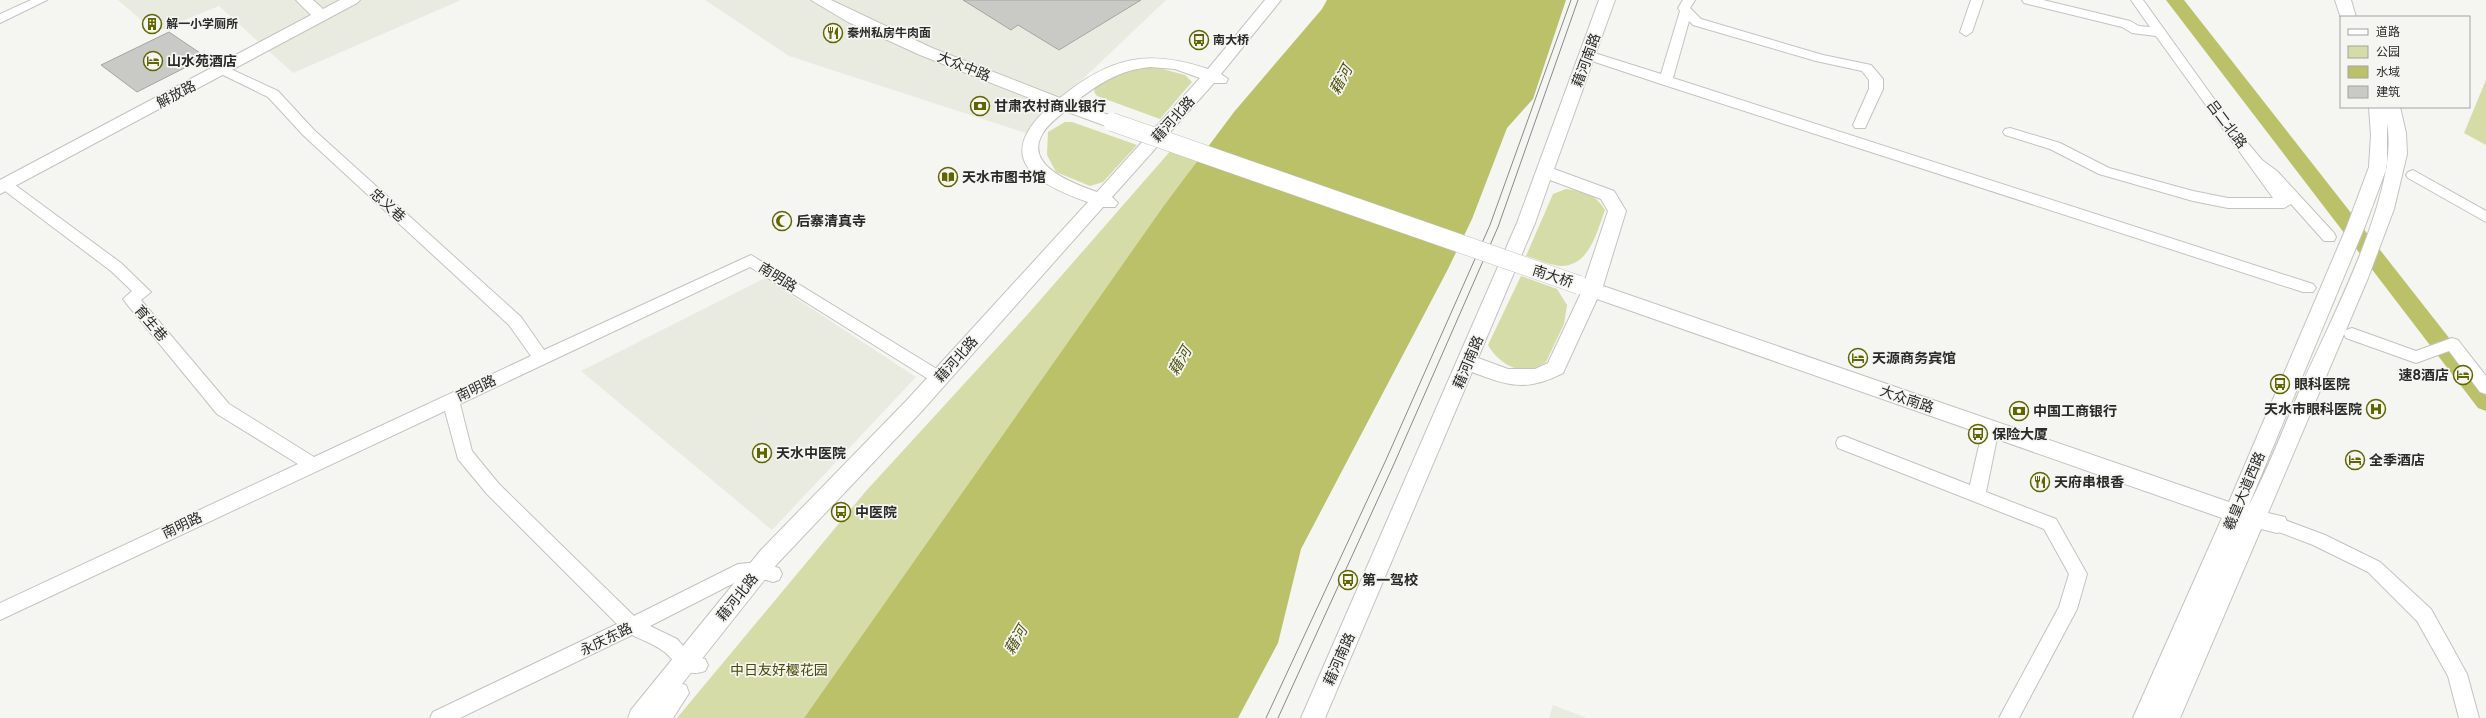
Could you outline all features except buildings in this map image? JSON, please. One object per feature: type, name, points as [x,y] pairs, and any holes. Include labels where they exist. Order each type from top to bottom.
[{"type":"main road","points":[[304,0],[316,9],[321,16]]},
{"type":"main road","name":"解放路","points":[[3,187],[352,0]]},
{"type":"main road","name":"大众中路","points":[[819,0],[866,26],[1116,117]]},
{"type":"main road","name":"大众中路","points":[[846,0],[872,15],[1069,100]]},
{"type":"main road","name":"藉河北路","points":[[1216,77],[1273,0]]},
{"type":"main road","name":"藉河北路","points":[[766,572],[925,410],[1105,202],[1284,0]]},
{"type":"main road","name":"藉河南路","points":[[1313,718],[1468,362],[1545,172],[1607,0]]},
{"type":"main road","points":[[2343,0],[2348,16]]},
{"type":"main road","points":[[2356,0],[2361,16]]},
{"type":"main road","points":[[1105,202],[1057,183],[1040,171],[1031,156],[1031,140],[1037,128],[1069,100],[1108,71],[1129,64],[1152,62],[1175,64],[1216,77]]},
{"type":"main road","name":"羲皇大道西路","points":[[2168,718],[2340,263],[2378,168],[2380,135],[2377,108]]},
{"type":"main road","name":"羲皇大道西路","points":[[2145,718],[2359,278],[2373,242],[2396,172],[2398,138],[2392,108]]},
{"type":"main road","name":"南大桥","points":[[1116,117],[1585,287]]},
{"type":"main road","points":[[1468,362],[1507,377],[1538,377],[1556,368],[1585,287],[1617,211],[1608,195],[1545,172]]},
{"type":"main road","name":"藉河北路","points":[[640,718],[691,663],[766,572],[939,378],[1105,202]]},
{"type":"main road","name":"大众南路","points":[[1585,287],[2244,515],[2277,524]]},
{"type":"main road","name":"藉河北路","points":[[658,718],[691,663]]},
{"type":"street","points":[[0,19],[41,0]]},
{"type":"street","points":[[1966,32],[1977,0]]},
{"type":"street","points":[[2028,0],[2126,24],[2136,30],[2159,32]]},
{"type":"street","name":"吕二北路","points":[[2137,0],[2230,131],[2257,163],[2272,174],[2329,237]]},
{"type":"street","points":[[1666,81],[1688,5]]},
{"type":"street","points":[[1688,5],[1697,22],[1821,58],[1866,68],[1876,79],[1876,88],[1860,126]]},
{"type":"street","points":[[1588,55],[2308,288]]},
{"type":"street","name":"忠义巷","points":[[222,69],[274,94],[309,133],[515,321],[541,358]]},
{"type":"street","points":[[2010,132],[2055,146],[2104,171],[2193,196],[2228,203],[2284,203],[2257,163]]},
{"type":"street","points":[[2413,175],[2486,217]]},
{"type":"street","name":"育生巷","points":[[3,187],[116,267],[143,292],[131,299],[223,409],[312,465]]},
{"type":"street","name":"南明路","points":[[0,612],[750,260],[939,378]]},
{"type":"street","points":[[2352,334],[2416,357],[2449,345],[2486,388]]},
{"type":"street","points":[[451,400],[464,454],[493,489],[632,626],[670,645],[691,663]]},
{"type":"street","points":[[1977,495],[1991,428]]},
{"type":"street","points":[[1844,443],[2050,524],[2078,574],[2068,609],[2009,718]]},
{"type":"street","points":[[2277,524],[2319,540],[2374,567],[2424,615],[2457,674],[2469,718]]},
{"type":"street","name":"永庆东路","points":[[440,718],[632,626],[738,572],[766,572]]},
{"type":"shaded area","points":[[118,0],[461,0],[293,73],[219,6],[155,32]]},
{"type":"shaded area","points":[[705,0],[1166,0],[1026,133],[789,56]]},
{"type":"shaded area","name":"天水中医院","points":[[765,278],[916,377],[772,530],[581,371]]},
{"type":"shaded area","points":[[1553,705],[1587,718],[1549,718]]},
{"type":"green space","points":[[1155,67],[1185,75],[1192,82],[1160,119],[1097,96],[1094,92],[1096,84],[1129,69]]},
{"type":"green space","points":[[2486,80],[2486,145],[2464,133]]},
{"type":"green space","points":[[1065,122],[1072,122],[1137,145],[1103,182],[1090,186],[1056,172],[1047,155],[1048,132]]},
{"type":"green space","name":"中日友好樱花园","points":[[1173,148],[1200,157],[804,718],[677,718],[866,491],[1028,314]]},
{"type":"green space","points":[[1566,189],[1589,194],[1601,204],[1605,210],[1591,246],[1579,260],[1572,264],[1562,266],[1549,264],[1526,256],[1553,194]]},
{"type":"green space","points":[[1521,276],[1557,289],[1567,305],[1564,324],[1546,362],[1529,370],[1522,370],[1505,363],[1495,355],[1488,345]]},
{"type":"water","name":"藉河","points":[[1327,0],[1566,0],[1533,99],[1507,128],[1472,219],[1448,269],[1301,549],[1278,643],[1238,718],[804,718],[1163,207],[1234,112],[1322,9]]},
{"type":"waterway","points":[[2175,0],[2486,402]]},
{"type":"tram line","points":[[1266,718],[1385,462],[1490,225],[1571,0]]},
{"type":"tram line","points":[[1278,718],[1394,464],[1498,227],[1578,0]]},
{"type":"place","name":"解一小学厕所","points":[[152,24]]},
{"type":"place","name":"秦州私房牛肉面","points":[[833,33]]},
{"type":"place","name":"南大桥","points":[[1199,40]]},
{"type":"place","name":"山水苑酒店","points":[[153,61]]},
{"type":"place","name":"甘肃农村商业银行","points":[[980,106]]},
{"type":"place","name":"天水市图书馆","points":[[948,177]]},
{"type":"place","name":"后寨清真寺","points":[[782,221]]},
{"type":"place","name":"天源商务宾馆","points":[[1858,358]]},
{"type":"place","name":"速8酒店","points":[[2463,375]]},
{"type":"place","name":"眼科医院","points":[[2280,384]]},
{"type":"place","name":"天水市眼科医院","points":[[2376,409]]},
{"type":"place","name":"中国工商银行","points":[[2019,411]]},
{"type":"place","name":"保险大厦","points":[[1978,434]]},
{"type":"place","name":"天水中医院","points":[[762,453]]},
{"type":"place","name":"全季酒店","points":[[2355,460]]},
{"type":"place","name":"天府串根香","points":[[2040,482]]},
{"type":"place","name":"中医院","points":[[841,512]]},
{"type":"place","name":"第一驾校","points":[[1348,580]]}]
